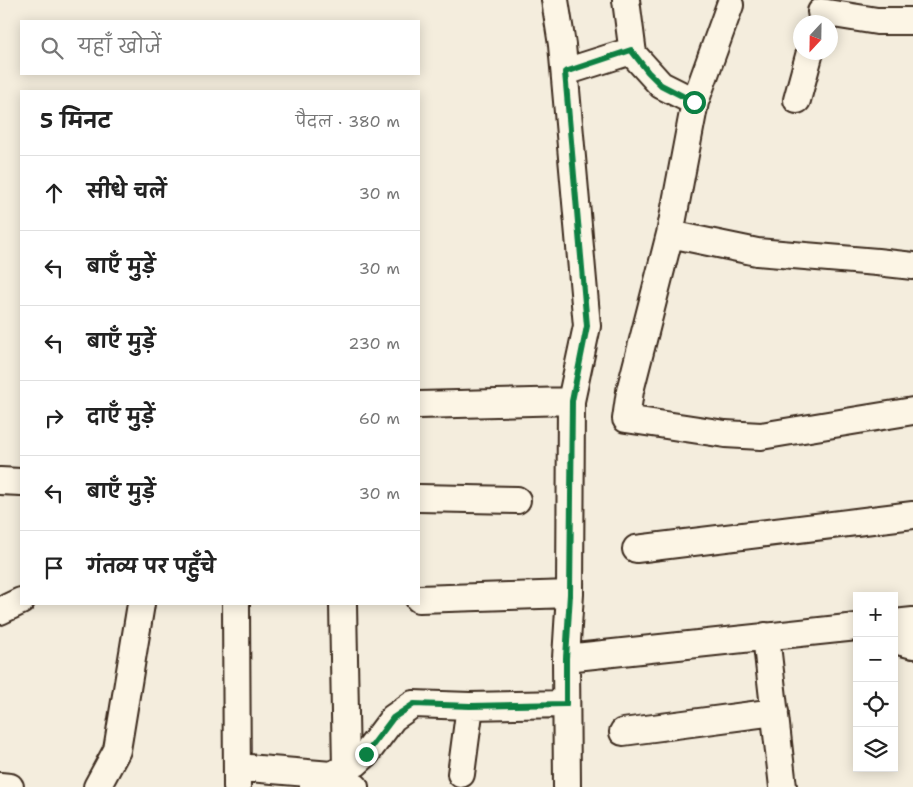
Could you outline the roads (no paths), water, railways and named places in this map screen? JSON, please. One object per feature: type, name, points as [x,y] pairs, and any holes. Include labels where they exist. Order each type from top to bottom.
[{"type":"street","points":[[555,0],[565,72],[587,326],[572,401],[570,594],[566,658],[567,787]]},
{"type":"street","points":[[626,0],[633,54]]},
{"type":"street","points":[[730,6],[694,102],[670,234],[630,391],[626,419],[725,434],[761,436],[913,412]]},
{"type":"street","points":[[821,12],[877,21],[913,21]]},
{"type":"street","points":[[565,72],[631,50],[661,85],[694,102]]},
{"type":"street","points":[[797,100],[808,60]]},
{"type":"street","points":[[670,234],[757,252],[913,266]]},
{"type":"street","points":[[420,406],[572,401]]},
{"type":"street","points":[[0,481],[20,482]]},
{"type":"street","points":[[420,498],[517,500]]},
{"type":"street","points":[[636,549],[913,516]]},
{"type":"street","points":[[420,599],[570,594]]},
{"type":"street","points":[[0,611],[20,601]]},
{"type":"street","points":[[97,787],[117,750],[141,605]]},
{"type":"street","points":[[235,605],[237,777],[336,779],[366,754],[393,718],[414,704],[470,706],[566,704]]},
{"type":"street","points":[[336,779],[343,605]]},
{"type":"street","points":[[898,623],[913,621]]},
{"type":"street","points":[[566,658],[853,627]]},
{"type":"street","points":[[766,636],[783,787]]},
{"type":"street","points":[[898,641],[913,645]]},
{"type":"street","points":[[460,774],[470,706]]},
{"type":"street","points":[[623,732],[775,712]]},
{"type":"street","points":[[0,786],[10,787]]}]
